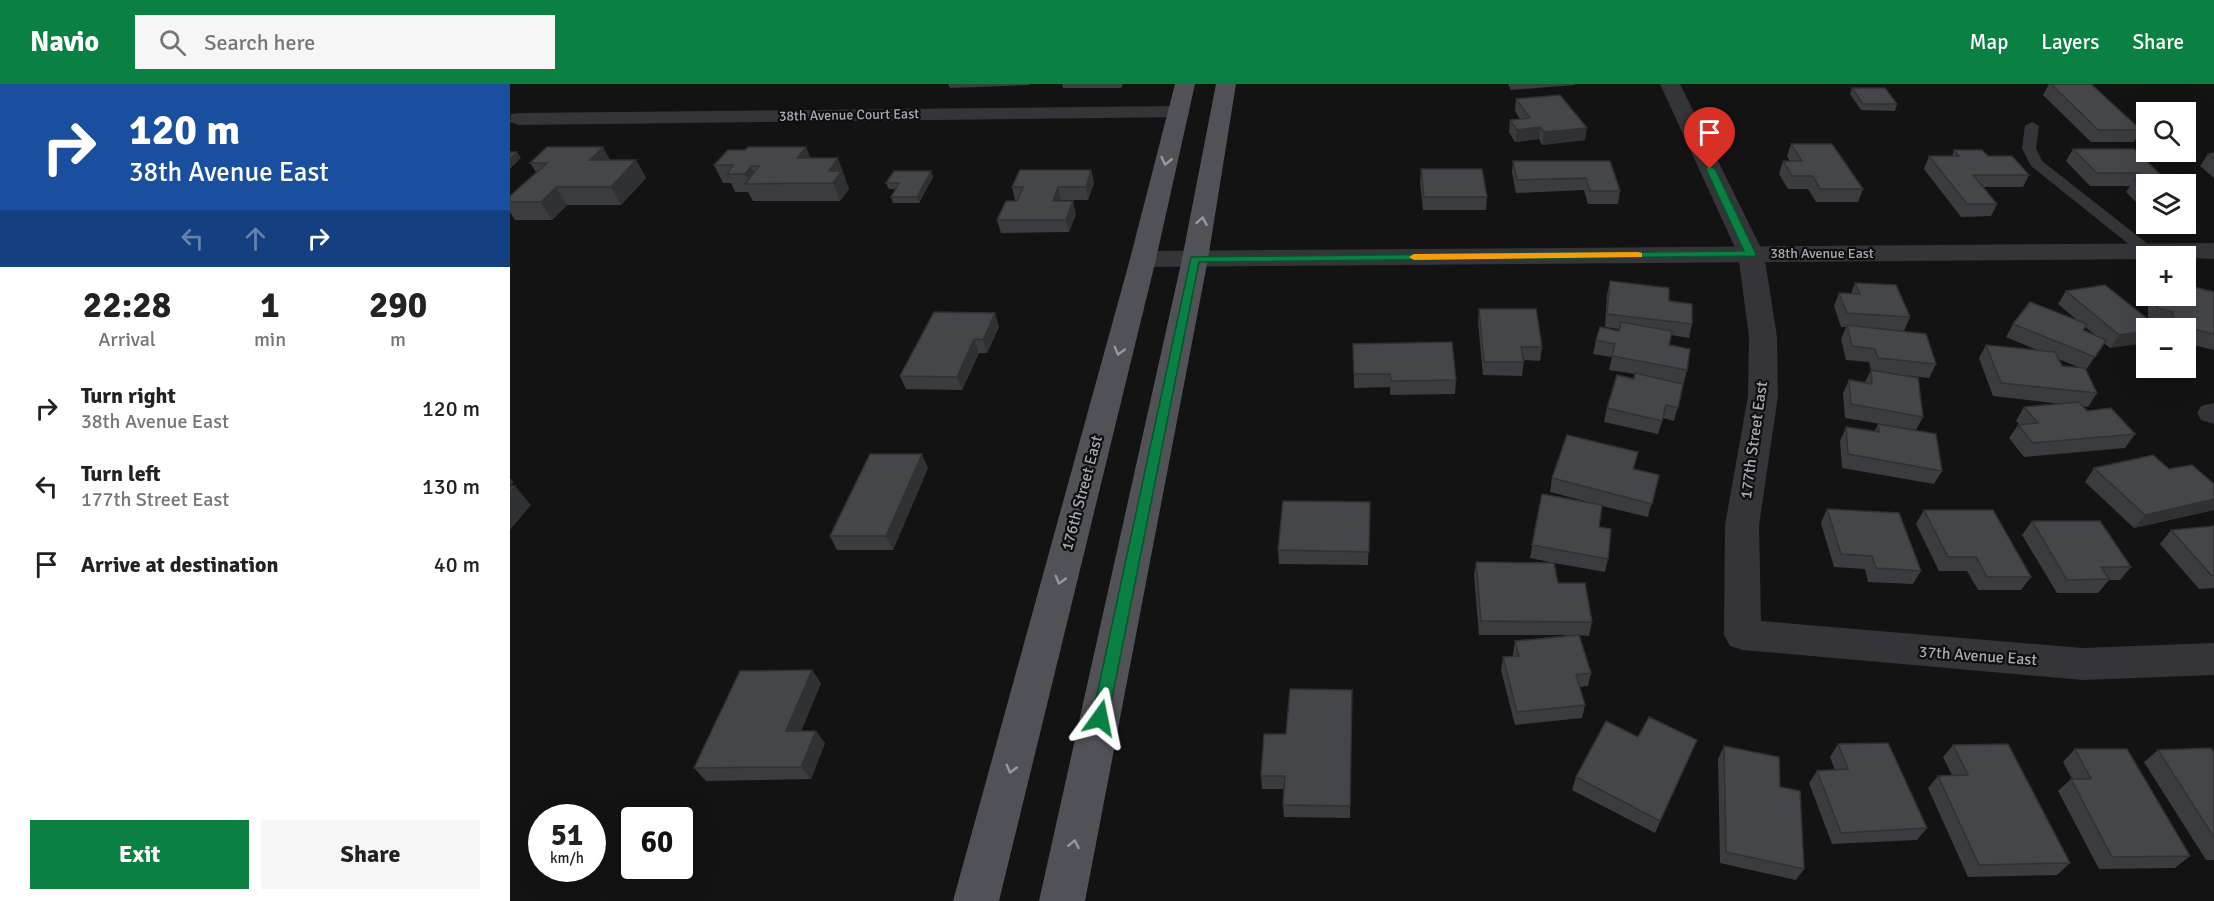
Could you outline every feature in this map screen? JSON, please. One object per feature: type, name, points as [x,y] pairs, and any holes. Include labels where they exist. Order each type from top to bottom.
[{"type":"main road","points":[[1062,901],[1195,259],[1226,84]]},
{"type":"main road","name":"176th Street East","points":[[976,901],[1143,259],[1181,98]]},
{"type":"street","name":"177th Street East","points":[[1670,84],[1751,254],[1763,337],[1763,396],[1742,525],[1743,635]]},
{"type":"street","name":"38th Avenue Court East","points":[[519,119],[1181,98]]},
{"type":"street","name":"38th Avenue East","points":[[2196,250],[2214,250]]},
{"type":"street","name":"38th Avenue East","points":[[1143,259],[2136,251]]},
{"type":"street","name":"37th Avenue East","points":[[1743,635],[2083,664],[2214,659]]},
{"type":"lane","points":[[2032,126],[2029,148],[2036,163],[2141,246]]},
{"type":"building","points":[[2051,84],[2091,84],[2136,125],[2136,130],[2098,130]]},
{"type":"building","points":[[1852,88],[1885,88],[1897,104],[1863,104]]},
{"type":"building","points":[[1560,95],[1587,128],[1544,132],[1540,127],[1517,130],[1510,120],[1530,118],[1516,99]]},
{"type":"building","points":[[1791,144],[1832,144],[1863,189],[1820,189],[1813,176],[1792,176],[1783,161],[1802,161]]},
{"type":"building","points":[[547,147],[603,147],[590,160],[636,160],[611,187],[556,187],[541,202],[510,202],[510,196],[547,163],[530,163]]},
{"type":"building","points":[[748,147],[806,147],[797,158],[838,158],[829,171],[842,171],[833,183],[745,184],[759,166],[751,166],[745,174],[727,174],[733,165],[714,165],[728,150],[745,150]]},
{"type":"building","points":[[2073,149],[2134,149],[2136,162],[2147,162],[2160,174],[2139,173],[2097,173]]},
{"type":"building","points":[[1954,150],[1982,150],[1988,156],[2012,156],[2029,175],[1973,175],[1997,204],[1967,204],[1929,156],[1959,156]]},
{"type":"building","points":[[510,152],[517,152],[510,159]]},
{"type":"building","points":[[1513,161],[1610,161],[1620,191],[1590,191],[1586,178],[1517,180]]},
{"type":"building","points":[[1421,169],[1482,169],[1487,197],[1424,197]]},
{"type":"building","points":[[1020,170],[1091,170],[1086,187],[1058,187],[1053,201],[1073,201],[1066,220],[997,220],[1006,201],[1017,201],[1023,187],[1012,187]]},
{"type":"building","points":[[894,171],[931,171],[917,197],[891,197],[899,183],[886,183]]},
{"type":"building","points":[[1610,281],[1669,288],[1669,301],[1692,304],[1692,324],[1607,314]]},
{"type":"building","points":[[1855,283],[1896,285],[1910,317],[1847,313],[1839,293],[1860,294]]},
{"type":"building","points":[[2105,285],[2146,318],[2136,318],[2136,332],[2119,335],[2066,291]]},
{"type":"building","points":[[2196,288],[2214,292],[2214,334],[2196,330],[2196,318],[2173,318],[2173,312],[2157,308],[2157,306],[2196,306]]},
{"type":"building","points":[[2030,302],[2087,324],[2083,330],[2106,340],[2095,357],[2013,324]]},
{"type":"building","points":[[1479,309],[1536,309],[1542,347],[1521,347],[1524,362],[1484,362]]},
{"type":"building","points":[[934,312],[995,313],[983,340],[974,339],[957,377],[900,376]]},
{"type":"building","points":[[1621,322],[1672,331],[1669,345],[1690,349],[1687,370],[1612,356],[1615,344],[1596,340],[1600,327],[1619,331]]},
{"type":"building","points":[[1847,325],[1926,334],[1936,364],[1878,358],[1875,349],[1852,346]]},
{"type":"building","points":[[1452,342],[1456,380],[1391,381],[1390,374],[1354,374],[1353,344]]},
{"type":"building","points":[[1986,345],[2055,352],[2062,366],[2085,368],[2097,393],[2001,383]]},
{"type":"building","points":[[1871,370],[1918,378],[1923,417],[1851,404],[1849,380],[1872,384]]},
{"type":"building","points":[[1635,373],[1683,384],[1678,408],[1666,405],[1662,421],[1607,408],[1617,375],[1634,379]]},
{"type":"building","points":[[2079,402],[2087,411],[2111,408],[2135,434],[2033,443],[2018,425],[2038,423],[2024,407]]},
{"type":"building","points":[[1878,424],[1936,434],[1942,471],[1848,454],[1846,427],[1879,432]]},
{"type":"building","points":[[1567,435],[1638,452],[1633,469],[1659,475],[1652,504],[1552,478]]},
{"type":"building","points":[[870,454],[922,454],[886,536],[830,536]]},
{"type":"building","points":[[2153,455],[2169,469],[2192,465],[2214,484],[2214,499],[2145,515],[2094,468]]},
{"type":"building","points":[[1542,494],[1602,505],[1599,527],[1611,529],[1608,559],[1532,545]]},
{"type":"building","points":[[1283,501],[1370,502],[1369,552],[1278,550]]},
{"type":"building","points":[[1827,509],[1899,513],[1921,571],[1876,568],[1872,556],[1841,554]]},
{"type":"building","points":[[1924,510],[1993,510],[2031,577],[1987,577],[1976,557],[1948,557]]},
{"type":"building","points":[[2032,521],[2100,521],[2131,567],[2101,567],[2109,579],[2067,580]]},
{"type":"building","points":[[2214,526],[2214,575],[2212,576],[2171,530]]},
{"type":"building","points":[[1476,562],[1554,563],[1558,583],[1585,583],[1592,622],[1481,621]]},
{"type":"building","points":[[1579,635],[1591,673],[1576,675],[1585,705],[1517,712],[1503,657],[1519,656],[1515,641]]},
{"type":"building","points":[[812,670],[786,731],[816,731],[801,767],[694,768],[740,671]]},
{"type":"building","points":[[1290,689],[1352,690],[1350,806],[1283,805],[1285,776],[1261,776],[1264,734],[1286,734]]},
{"type":"building","points":[[1649,717],[1697,740],[1660,821],[1576,777],[1606,721],[1638,737]]},
{"type":"building","points":[[1888,743],[1927,828],[1841,833],[1817,771],[1848,769],[1838,744]]},
{"type":"building","points":[[2008,744],[2070,863],[1979,865],[1938,776],[1968,775],[1953,745]]},
{"type":"building","points":[[1724,746],[1779,757],[1780,787],[1800,791],[1804,869],[1726,852]]},
{"type":"building","points":[[2211,748],[2214,752],[2214,837],[2158,750]]},
{"type":"building","points":[[2075,749],[2127,749],[2190,856],[2112,857],[2071,779],[2091,779]]},
{"type":"slow traffic","points":[[1414,257],[1638,255]]},
{"type":"route","points":[[1100,718],[1195,259],[1751,254],[1710,169]]}]
